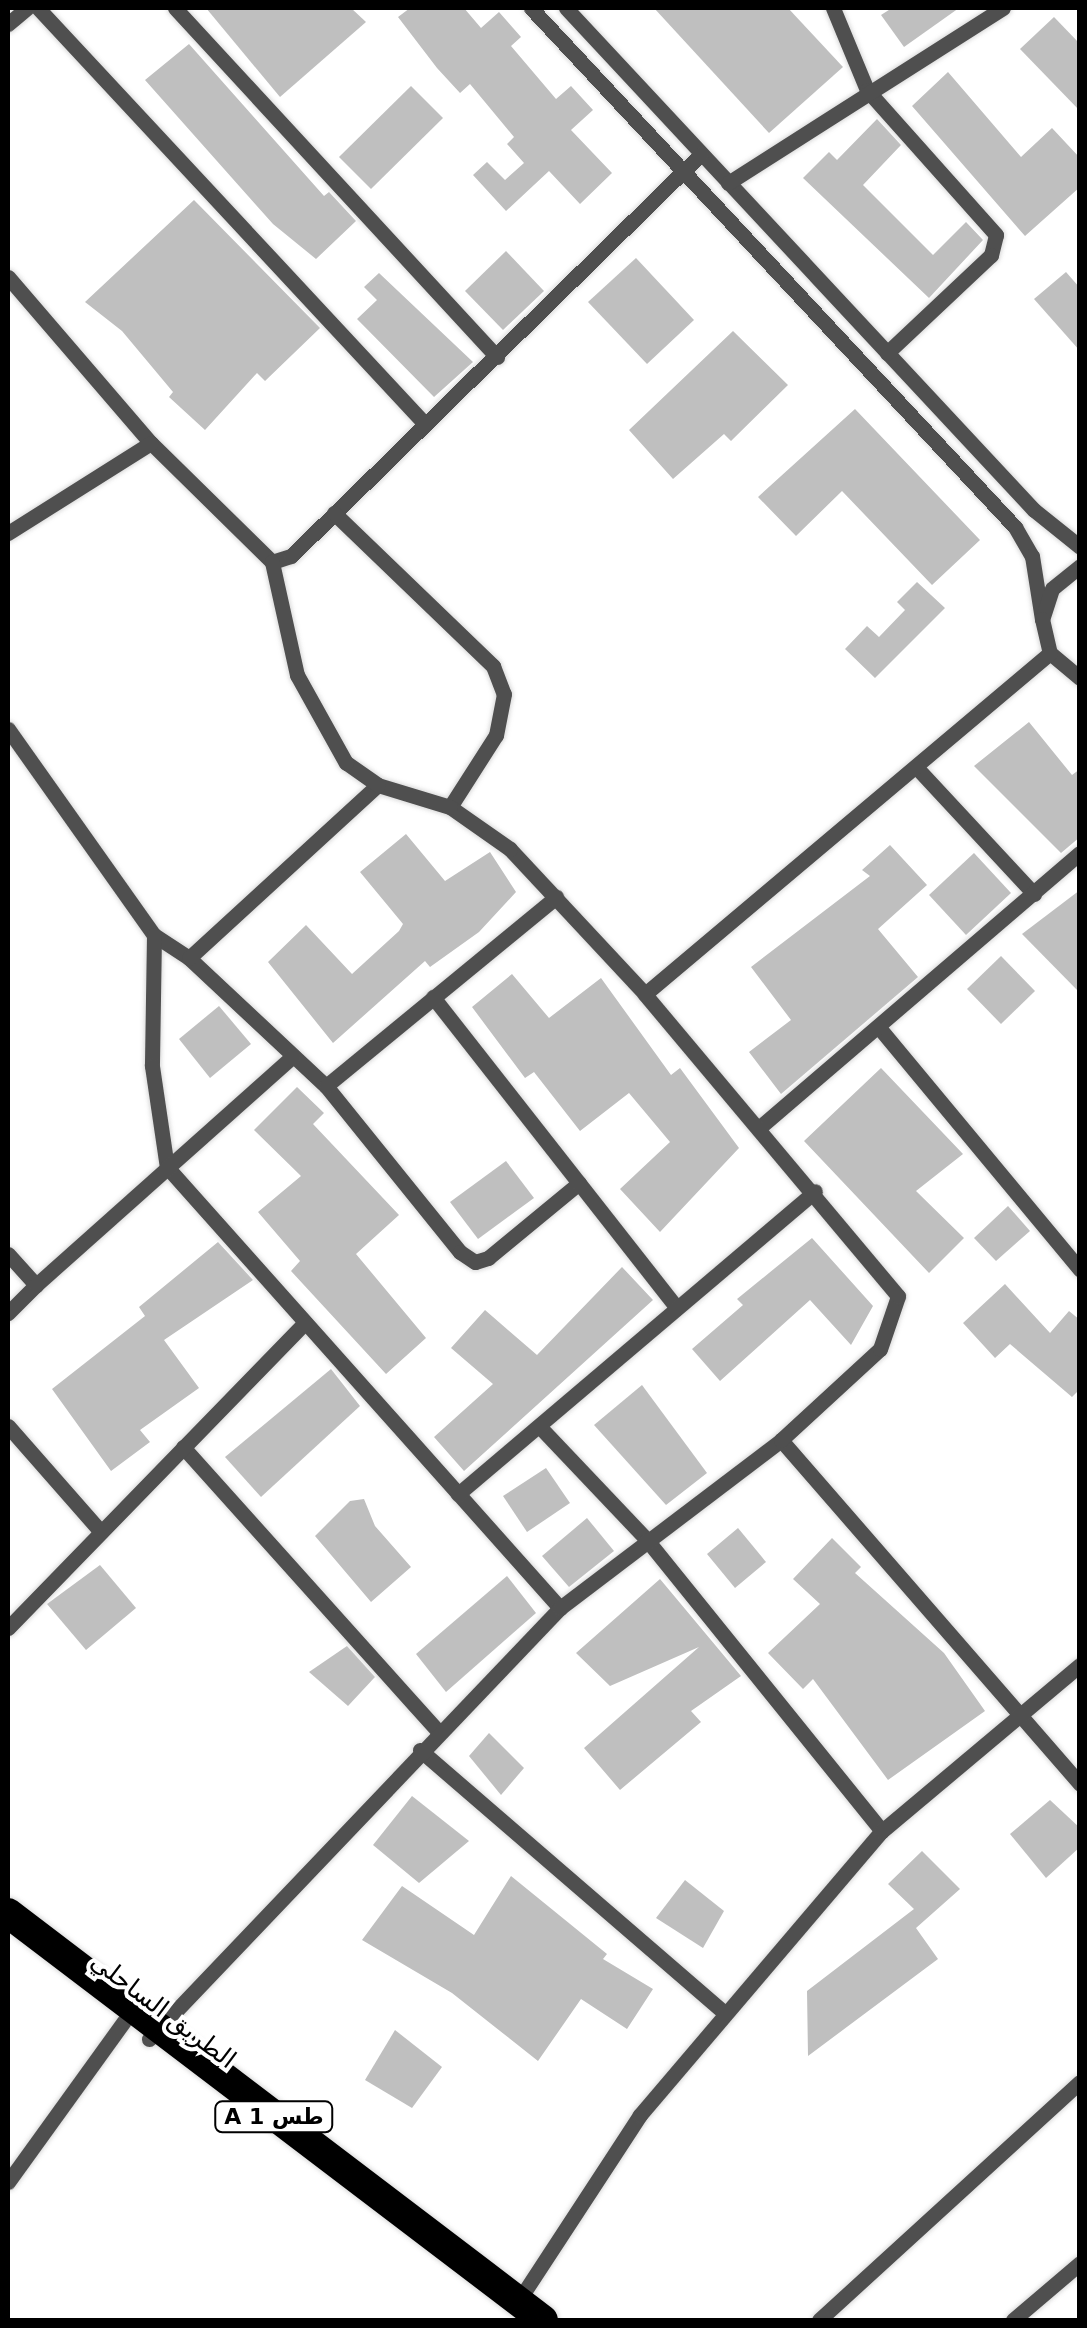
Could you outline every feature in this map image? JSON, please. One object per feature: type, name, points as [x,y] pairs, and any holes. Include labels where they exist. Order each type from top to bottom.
[{"type":"highway","name":"A 1 طس","points":[[8,1913],[144,2030]]},
{"type":"highway","name":"الطريق الساحلي","points":[[8,1928],[524,2314]]},
{"type":"street","points":[[8,24],[28,8]]},
{"type":"street","points":[[38,8],[425,424]]},
{"type":"street","points":[[175,8],[497,357]]},
{"type":"street","points":[[531,8],[1015,527],[1032,556],[1050,653],[1080,678]]},
{"type":"street","points":[[566,8],[887,353],[1080,547]]},
{"type":"street","points":[[833,8],[867,90],[996,234],[990,255],[959,289],[887,353]]},
{"type":"street","points":[[728,183],[867,90],[956,43],[1003,8]]},
{"type":"street","points":[[272,562],[291,556],[701,154]]},
{"type":"street","points":[[8,277],[151,443],[272,562],[284,632],[318,721],[346,763],[378,785],[450,807],[510,849],[645,994],[815,1191],[898,1296],[880,1349],[781,1440],[560,1608],[144,2030],[8,2182]]},
{"type":"street","points":[[8,533],[151,443]]},
{"type":"street","points":[[334,513],[493,666],[504,694],[496,735],[450,807]]},
{"type":"street","points":[[1042,619],[1052,589],[1080,566]]},
{"type":"street","points":[[645,994],[1050,653]]},
{"type":"street","points":[[8,729],[154,935],[189,958],[326,1086],[412,1198],[474,1262],[578,1183]]},
{"type":"street","points":[[917,768],[1034,894]]},
{"type":"street","points":[[189,958],[378,785]]},
{"type":"street","points":[[760,1127],[881,1030],[1080,853]]},
{"type":"street","points":[[326,1086],[556,897]]},
{"type":"street","points":[[154,935],[152,1066],[167,1168],[560,1608]]},
{"type":"street","points":[[433,997],[677,1308]]},
{"type":"street","points":[[881,1030],[1080,1270]]},
{"type":"street","points":[[8,1313],[293,1056]]},
{"type":"street","points":[[458,1494],[815,1191]]},
{"type":"street","points":[[8,1254],[36,1286]]},
{"type":"street","points":[[8,1628],[305,1322]]},
{"type":"street","points":[[8,1426],[101,1532]]},
{"type":"street","points":[[538,1426],[647,1540],[882,1831]]},
{"type":"street","points":[[781,1440],[1080,1784]]},
{"type":"street","points":[[184,1447],[438,1732]]},
{"type":"street","points":[[524,2314],[640,2115],[725,2013],[882,1831],[1016,1712],[1080,1665]]},
{"type":"street","points":[[420,1750],[725,2013]]},
{"type":"street","points":[[819,2320],[1080,2082]]},
{"type":"street","points":[[1013,2320],[1080,2263]]},
{"type":"building","points":[[206,8],[351,8],[366,22],[280,97]]},
{"type":"building","points":[[410,8],[464,8],[481,28],[499,12],[521,37],[511,46],[556,99],[571,86],[593,110],[571,130],[612,173],[580,204],[549,171],[506,211],[473,175],[487,162],[505,180],[524,163],[507,144],[514,137],[470,84],[460,93],[437,68],[398,17]]},
{"type":"building","points":[[654,8],[788,8],[843,67],[769,133]]},
{"type":"building","points":[[892,8],[959,8],[904,47],[881,15]]},
{"type":"building","points":[[1054,17],[1080,44],[1080,111],[1020,49]]},
{"type":"building","points":[[189,44],[324,196],[329,192],[356,221],[316,259],[273,224],[145,80]]},
{"type":"building","points":[[948,72],[1021,157],[1052,128],[1080,158],[1080,187],[1025,236],[912,106]]},
{"type":"building","points":[[411,86],[443,118],[371,189],[339,157]]},
{"type":"building","points":[[877,119],[901,145],[863,185],[933,255],[966,222],[983,240],[929,298],[803,178],[829,152],[837,160]]},
{"type":"building","points":[[194,200],[320,328],[265,381],[257,373],[205,430],[169,397],[173,392],[122,331],[85,302]]},
{"type":"building","points":[[506,251],[544,291],[503,330],[465,291]]},
{"type":"building","points":[[636,258],[694,320],[647,364],[588,302]]},
{"type":"building","points":[[1066,272],[1080,288],[1080,351],[1034,299]]},
{"type":"building","points":[[379,273],[473,362],[434,397],[357,319],[377,300],[364,287]]},
{"type":"building","points":[[733,331],[788,385],[731,441],[724,434],[673,479],[629,430]]},
{"type":"building","points":[[855,409],[980,540],[932,585],[842,491],[796,536],[758,497]]},
{"type":"building","points":[[917,582],[945,608],[875,678],[845,649],[867,626],[879,637],[905,610],[897,602]]},
{"type":"building","points":[[1029,722],[1072,775],[1080,769],[1080,837],[1061,853],[974,766]]},
{"type":"building","points":[[406,834],[445,881],[490,852],[516,892],[479,932],[430,967],[425,961],[333,1043],[268,962],[306,925],[352,974],[399,931],[403,924],[360,872]]},
{"type":"building","points":[[890,845],[927,885],[878,929],[918,977],[781,1094],[749,1052],[791,1020],[751,967],[870,876],[862,870]]},
{"type":"building","points":[[974,853],[1011,893],[966,935],[929,895]]},
{"type":"building","points":[[1080,890],[1080,993],[1022,934]]},
{"type":"building","points":[[1001,956],[1035,991],[1001,1024],[967,989]]},
{"type":"building","points":[[512,974],[549,1018],[601,978],[671,1075],[680,1068],[739,1148],[660,1232],[620,1189],[670,1142],[629,1093],[580,1131],[534,1072],[525,1078],[472,1007]]},
{"type":"building","points":[[219,1006],[251,1044],[210,1078],[179,1039]]},
{"type":"building","points":[[881,1068],[963,1154],[916,1191],[964,1238],[929,1273],[804,1141]]},
{"type":"building","points":[[297,1087],[324,1113],[313,1124],[399,1215],[356,1254],[426,1338],[386,1374],[291,1271],[300,1261],[258,1212],[301,1176],[254,1130]]},
{"type":"building","points":[[506,1161],[534,1198],[478,1239],[450,1202]]},
{"type":"building","points":[[1008,1206],[1030,1231],[996,1261],[974,1238]]},
{"type":"building","points":[[812,1238],[873,1306],[851,1345],[810,1300],[720,1381],[692,1349],[743,1305],[737,1299]]},
{"type":"building","points":[[218,1242],[253,1280],[164,1340],[199,1388],[140,1430],[150,1442],[111,1471],[52,1389],[145,1316],[139,1307]]},
{"type":"building","points":[[622,1267],[653,1300],[464,1471],[434,1437],[493,1384],[451,1348],[485,1310],[537,1355]]},
{"type":"building","points":[[1005,1284],[1050,1333],[1069,1311],[1080,1320],[1080,1389],[1072,1397],[1010,1344],[995,1358],[963,1323]]},
{"type":"building","points":[[331,1369],[360,1406],[261,1497],[225,1457]]},
{"type":"building","points":[[642,1385],[707,1473],[666,1505],[594,1425]]},
{"type":"building","points":[[546,1468],[570,1503],[527,1532],[503,1496]]},
{"type":"building","points":[[364,1499],[375,1526],[411,1567],[371,1602],[315,1536],[350,1501]]},
{"type":"building","points":[[587,1518],[614,1551],[569,1587],[542,1556]]},
{"type":"building","points":[[738,1528],[766,1562],[735,1588],[707,1554]]},
{"type":"building","points":[[832,1538],[861,1567],[855,1573],[944,1653],[985,1711],[888,1780],[813,1679],[803,1689],[768,1653],[820,1604],[793,1579]]},
{"type":"building","points":[[100,1565],[136,1608],[86,1650],[47,1604]]},
{"type":"building","points":[[507,1576],[536,1613],[446,1692],[416,1654]]},
{"type":"building","points":[[660,1579],[741,1676],[691,1711],[701,1722],[620,1790],[584,1748],[699,1647],[610,1686],[576,1653]]},
{"type":"building","points":[[347,1646],[375,1677],[348,1706],[309,1672]]},
{"type":"building","points":[[489,1733],[524,1768],[501,1795],[469,1756]]},
{"type":"building","points":[[412,1796],[469,1841],[419,1883],[373,1845]]},
{"type":"building","points":[[1050,1800],[1080,1828],[1080,1847],[1046,1878],[1010,1834]]},
{"type":"building","points":[[922,1851],[960,1889],[916,1928],[938,1959],[808,2056],[807,1991],[914,1909],[888,1884]]},
{"type":"building","points":[[511,1876],[607,1954],[603,1959],[653,1989],[627,2029],[581,1999],[538,2061],[452,1993],[362,1940],[402,1886],[474,1935]]},
{"type":"building","points":[[685,1880],[724,1911],[703,1948],[656,1918]]},
{"type":"building","points":[[395,2030],[442,2067],[412,2108],[365,2080]]}]
